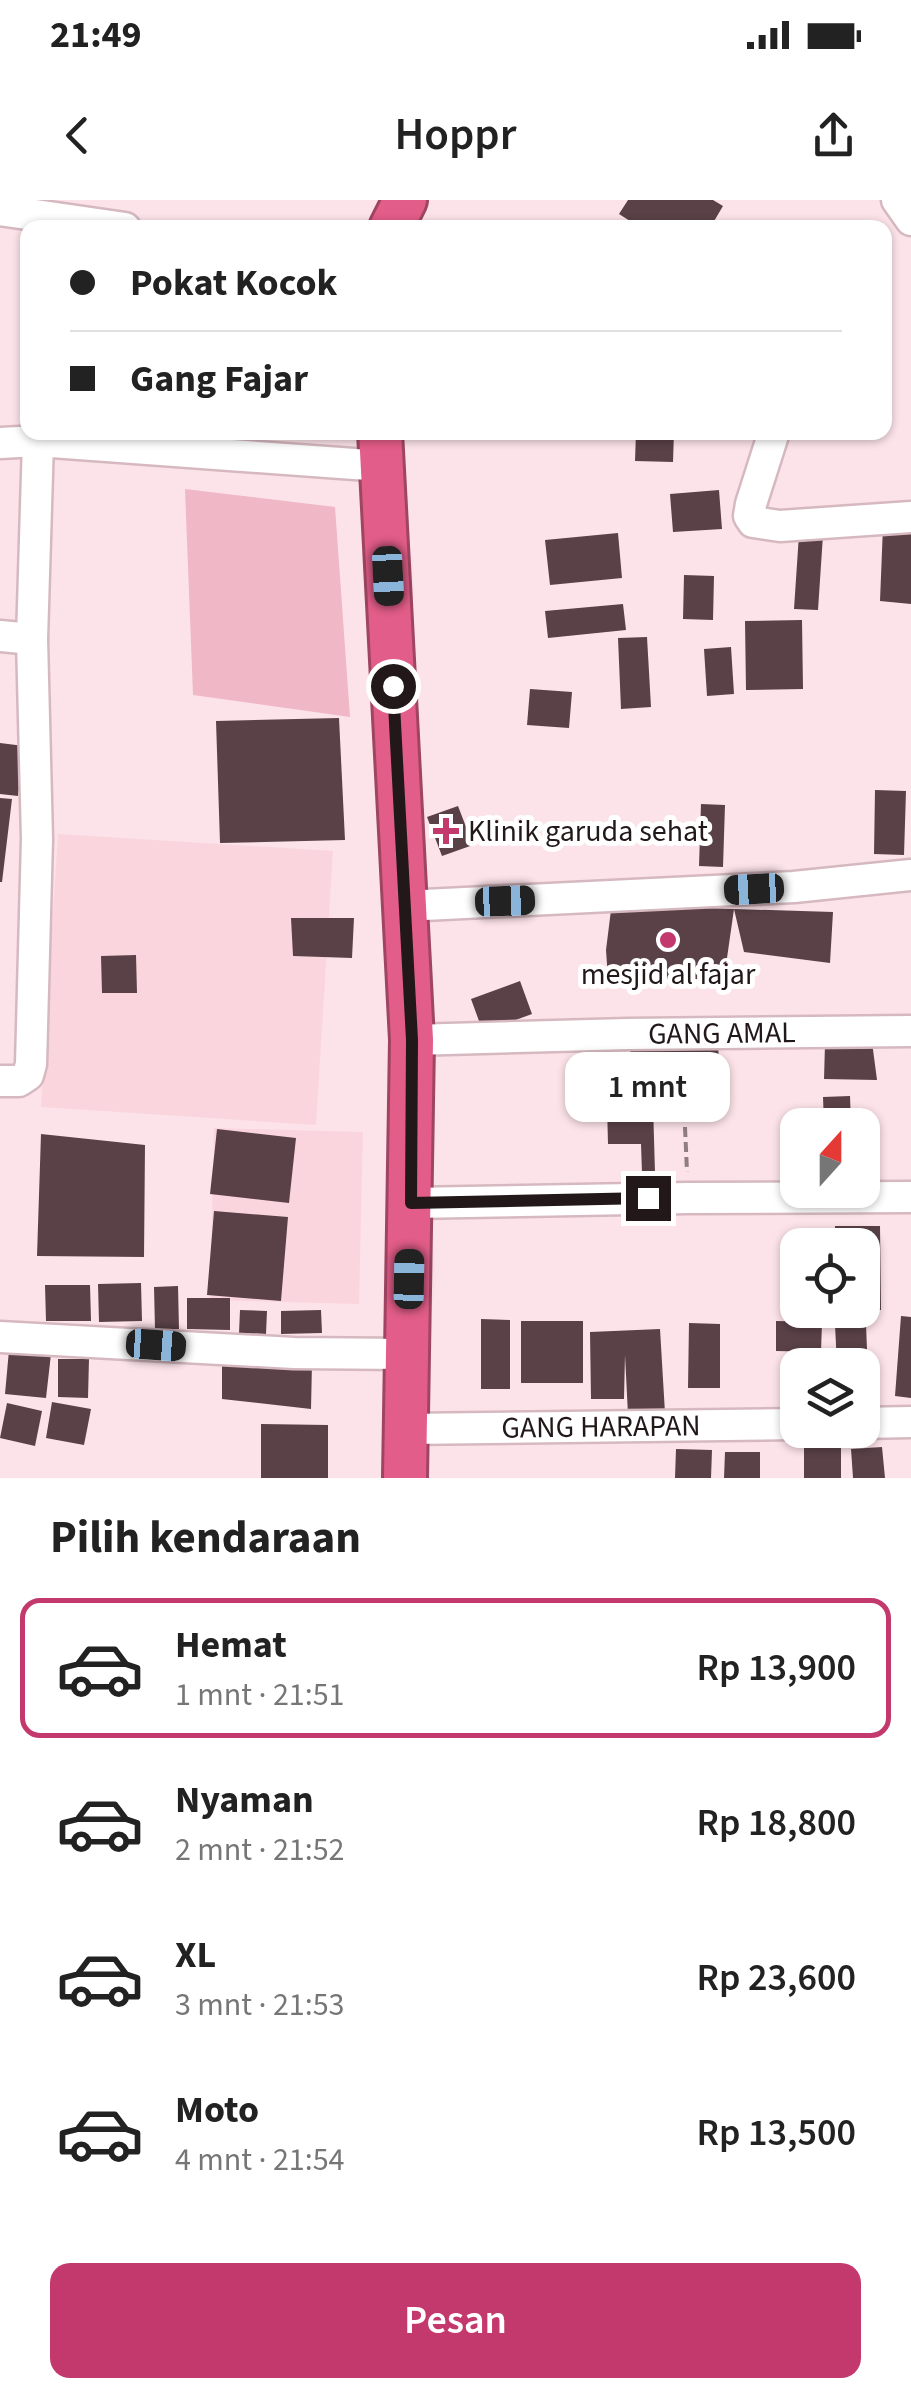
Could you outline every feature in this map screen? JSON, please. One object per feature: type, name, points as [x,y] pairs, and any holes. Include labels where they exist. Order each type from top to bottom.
[{"type":"highway","points":[[381,449],[412,1040],[405,1478]]},
{"type":"street","points":[[897,200],[911,220]]},
{"type":"street","points":[[0,210],[69,220]]},
{"type":"street","points":[[772,440],[749,516],[753,522],[780,526],[911,517]]},
{"type":"street","points":[[0,1081],[20,1081],[28,1075],[31,1064],[36,839],[32,639],[38,441]]},
{"type":"street","points":[[0,443],[381,449]]},
{"type":"street","points":[[0,636],[32,639]]},
{"type":"street","points":[[404,906],[794,887],[911,875]]},
{"type":"street","name":"GANG AMAL","points":[[412,1040],[911,1031]]},
{"type":"street","points":[[411,1203],[911,1197]]},
{"type":"street","points":[[0,1337],[294,1353],[407,1354]]},
{"type":"street","points":[[880,1423],[911,1422]]},
{"type":"street","name":"GANG HARAPAN","points":[[406,1429],[780,1424]]},
{"type":"path","points":[[685,1127],[688,1198]]},
{"type":"shaded area","points":[[185,489],[335,507],[350,717],[193,695]]},
{"type":"shaded area","points":[[58,834],[333,851],[316,1125],[41,1107]]},
{"type":"shaded area","points":[[214,1128],[363,1132],[359,1304],[210,1300]]},
{"type":"building","points":[[628,200],[713,200],[723,206],[715,220],[628,220],[619,214]]},
{"type":"building","points":[[636,440],[674,440],[673,462],[635,461]]},
{"type":"building","points":[[719,490],[722,529],[673,532],[670,494]]},
{"type":"building","points":[[883,526],[911,527],[911,604],[880,601]]},
{"type":"building","points":[[618,533],[622,578],[550,585],[545,540]]},
{"type":"building","points":[[799,534],[823,535],[818,610],[794,609]]},
{"type":"building","points":[[684,575],[714,576],[713,620],[683,619]]},
{"type":"building","points":[[623,604],[626,630],[548,638],[545,611]]},
{"type":"building","points":[[802,620],[803,689],[746,690],[745,621]]},
{"type":"building","points":[[647,637],[651,707],[621,709],[618,638]]},
{"type":"building","points":[[731,647],[734,694],[707,696],[704,649]]},
{"type":"building","points":[[530,689],[572,692],[569,728],[527,725]]},
{"type":"building","points":[[339,718],[345,840],[220,843],[216,721]]},
{"type":"building","points":[[0,743],[24,746],[18,796],[0,794]]},
{"type":"building","points":[[875,790],[906,791],[904,855],[874,854]]},
{"type":"building","points":[[0,798],[12,799],[2,882],[0,882]]},
{"type":"building","points":[[701,804],[725,805],[723,867],[699,866]]},
{"type":"building","points":[[458,806],[473,845],[442,856],[427,817]]},
{"type":"building","name":"mesjid al fajar","points":[[663,903],[734,909],[724,979],[608,979],[606,950],[611,910]]},
{"type":"building","points":[[734,909],[833,912],[830,963],[744,952]]},
{"type":"building","points":[[291,918],[354,918],[352,958],[293,956]]},
{"type":"building","points":[[136,955],[137,993],[102,993],[101,956]]},
{"type":"building","points":[[520,981],[532,1014],[483,1032],[471,999]]},
{"type":"building","points":[[718,1039],[720,1097],[628,1093],[631,1043]]},
{"type":"building","points":[[872,1042],[877,1080],[824,1079],[825,1044]]},
{"type":"building","points":[[850,1096],[850,1108],[823,1108],[823,1097]]},
{"type":"building","points":[[653,1104],[655,1173],[642,1173],[641,1144],[608,1144],[607,1105]]},
{"type":"building","points":[[217,1129],[296,1138],[289,1203],[210,1194]]},
{"type":"building","points":[[41,1134],[145,1145],[144,1257],[37,1256]]},
{"type":"building","points":[[214,1211],[288,1217],[281,1301],[207,1295]]},
{"type":"building","points":[[880,1226],[881,1310],[880,1228],[835,1228]]},
{"type":"building","points":[[141,1283],[142,1321],[99,1322],[98,1284]]},
{"type":"building","points":[[45,1285],[90,1285],[91,1321],[46,1321]]},
{"type":"building","points":[[178,1286],[179,1329],[155,1329],[154,1287]]},
{"type":"building","points":[[187,1298],[230,1298],[230,1330],[187,1329]]},
{"type":"building","points":[[240,1310],[267,1311],[266,1334],[239,1333]]},
{"type":"building","points":[[321,1310],[322,1333],[281,1334],[281,1311]]},
{"type":"building","points":[[901,1316],[911,1317],[911,1398],[895,1396]]},
{"type":"building","points":[[481,1319],[510,1320],[510,1389],[481,1389]]},
{"type":"building","points":[[521,1321],[583,1321],[583,1383],[521,1383]]},
{"type":"building","points":[[776,1321],[780,1321],[780,1328],[822,1328],[821,1348],[776,1351]]},
{"type":"building","points":[[689,1323],[720,1324],[720,1388],[688,1388]]},
{"type":"building","points":[[835,1328],[866,1328],[867,1348],[836,1348]]},
{"type":"building","points":[[660,1329],[665,1413],[628,1415],[625,1355],[624,1399],[591,1399],[590,1332]]},
{"type":"building","points":[[9,1350],[51,1354],[46,1398],[5,1394]]},
{"type":"building","points":[[222,1353],[312,1363],[311,1409],[222,1399]]},
{"type":"building","points":[[58,1359],[89,1359],[88,1398],[58,1397]]},
{"type":"building","points":[[52,1402],[91,1409],[84,1445],[46,1438]]},
{"type":"building","points":[[7,1403],[42,1411],[35,1446],[0,1438]]},
{"type":"building","points":[[261,1424],[328,1425],[328,1478],[261,1478]]},
{"type":"building","points":[[880,1447],[885,1478],[853,1478],[851,1449]]},
{"type":"building","points":[[804,1448],[841,1448],[841,1478],[804,1478]]},
{"type":"building","points":[[676,1449],[712,1450],[711,1478],[675,1478]]},
{"type":"building","points":[[725,1452],[760,1452],[760,1478],[724,1478]]},
{"type":"place","name":"Klinik garuda sehat","points":[[446,831]]},
{"type":"place","name":"mesjid al fajar","points":[[668,940]]},
{"type":"route","points":[[393,686],[412,1040],[411,1203],[648,1198]]}]
